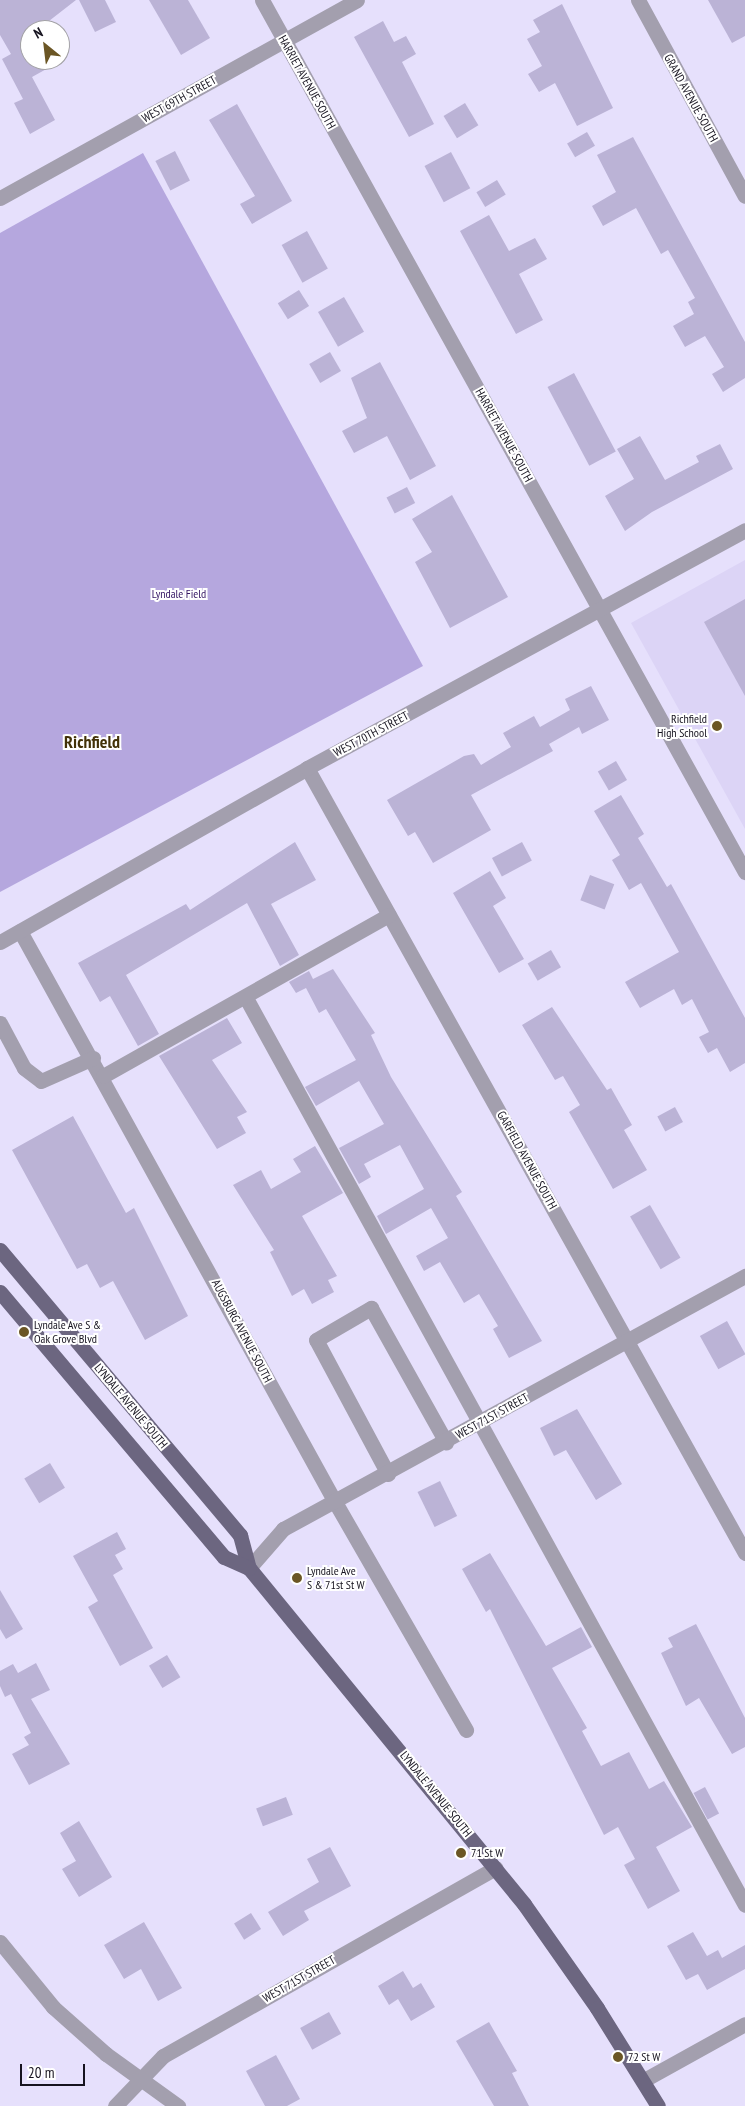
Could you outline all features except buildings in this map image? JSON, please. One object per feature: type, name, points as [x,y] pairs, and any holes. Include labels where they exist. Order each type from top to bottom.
[{"type":"main road","name":"LYNDALE AVENUE SOUTH","points":[[0,1250],[240,1535],[249,1568],[495,1868],[644,2080],[658,2106]]},
{"type":"main road","name":"LYNDALE AVENUE SOUTH","points":[[0,1292],[224,1557],[249,1568]]},
{"type":"street","name":"HARRIET AVENUE SOUTH","points":[[262,0],[602,610],[745,872]]},
{"type":"street","name":"WEST 69TH STREET","points":[[0,198],[358,0]]},
{"type":"street","name":"GRAND AVENUE SOUTH","points":[[638,0],[745,196]]},
{"type":"street","name":"WEST 70TH STREET","points":[[0,942],[307,768],[602,610],[745,530]]},
{"type":"street","name":"GARFIELD AVENUE SOUTH","points":[[307,768],[629,1342],[745,1553]]},
{"type":"street","points":[[103,1076],[246,998],[389,915]]},
{"type":"street","name":"AUGSBURG AVENUE SOUTH","points":[[20,931],[103,1076],[335,1502],[466,1730]]},
{"type":"street","points":[[246,998],[745,1905]]},
{"type":"street","points":[[0,1023],[24,1068],[41,1081],[93,1058]]},
{"type":"street","name":"WEST 71ST STREET","points":[[249,1568],[283,1529],[480,1424],[745,1276]]},
{"type":"street","points":[[388,1474],[316,1340],[371,1308],[446,1442]]},
{"type":"street","name":"WEST 71ST STREET","points":[[115,2106],[163,2056],[495,1868]]},
{"type":"street","points":[[0,1942],[53,2007],[142,2080],[178,2106]]},
{"type":"street","points":[[644,2080],[745,2024]]},
{"type":"shaded area","name":"Richfield High School","points":[[745,560],[745,829],[631,623]]},
{"type":"green space","name":"Lyndale Field","points":[[143,153],[423,666],[0,892],[0,233]]},
{"type":"place","name":"Richfield High School","points":[[717,726]]},
{"type":"place","name":"Lyndale Ave S & Oak Grove Blvd","points":[[24,1332]]},
{"type":"place","name":"Lyndale Ave S & 71st St W","points":[[297,1578]]},
{"type":"place","name":"71 St W","points":[[461,1853]]},
{"type":"place","name":"72 St W","points":[[618,2057]]},
{"type":"district","name":"Richfield","points":[[92,742]]}]
